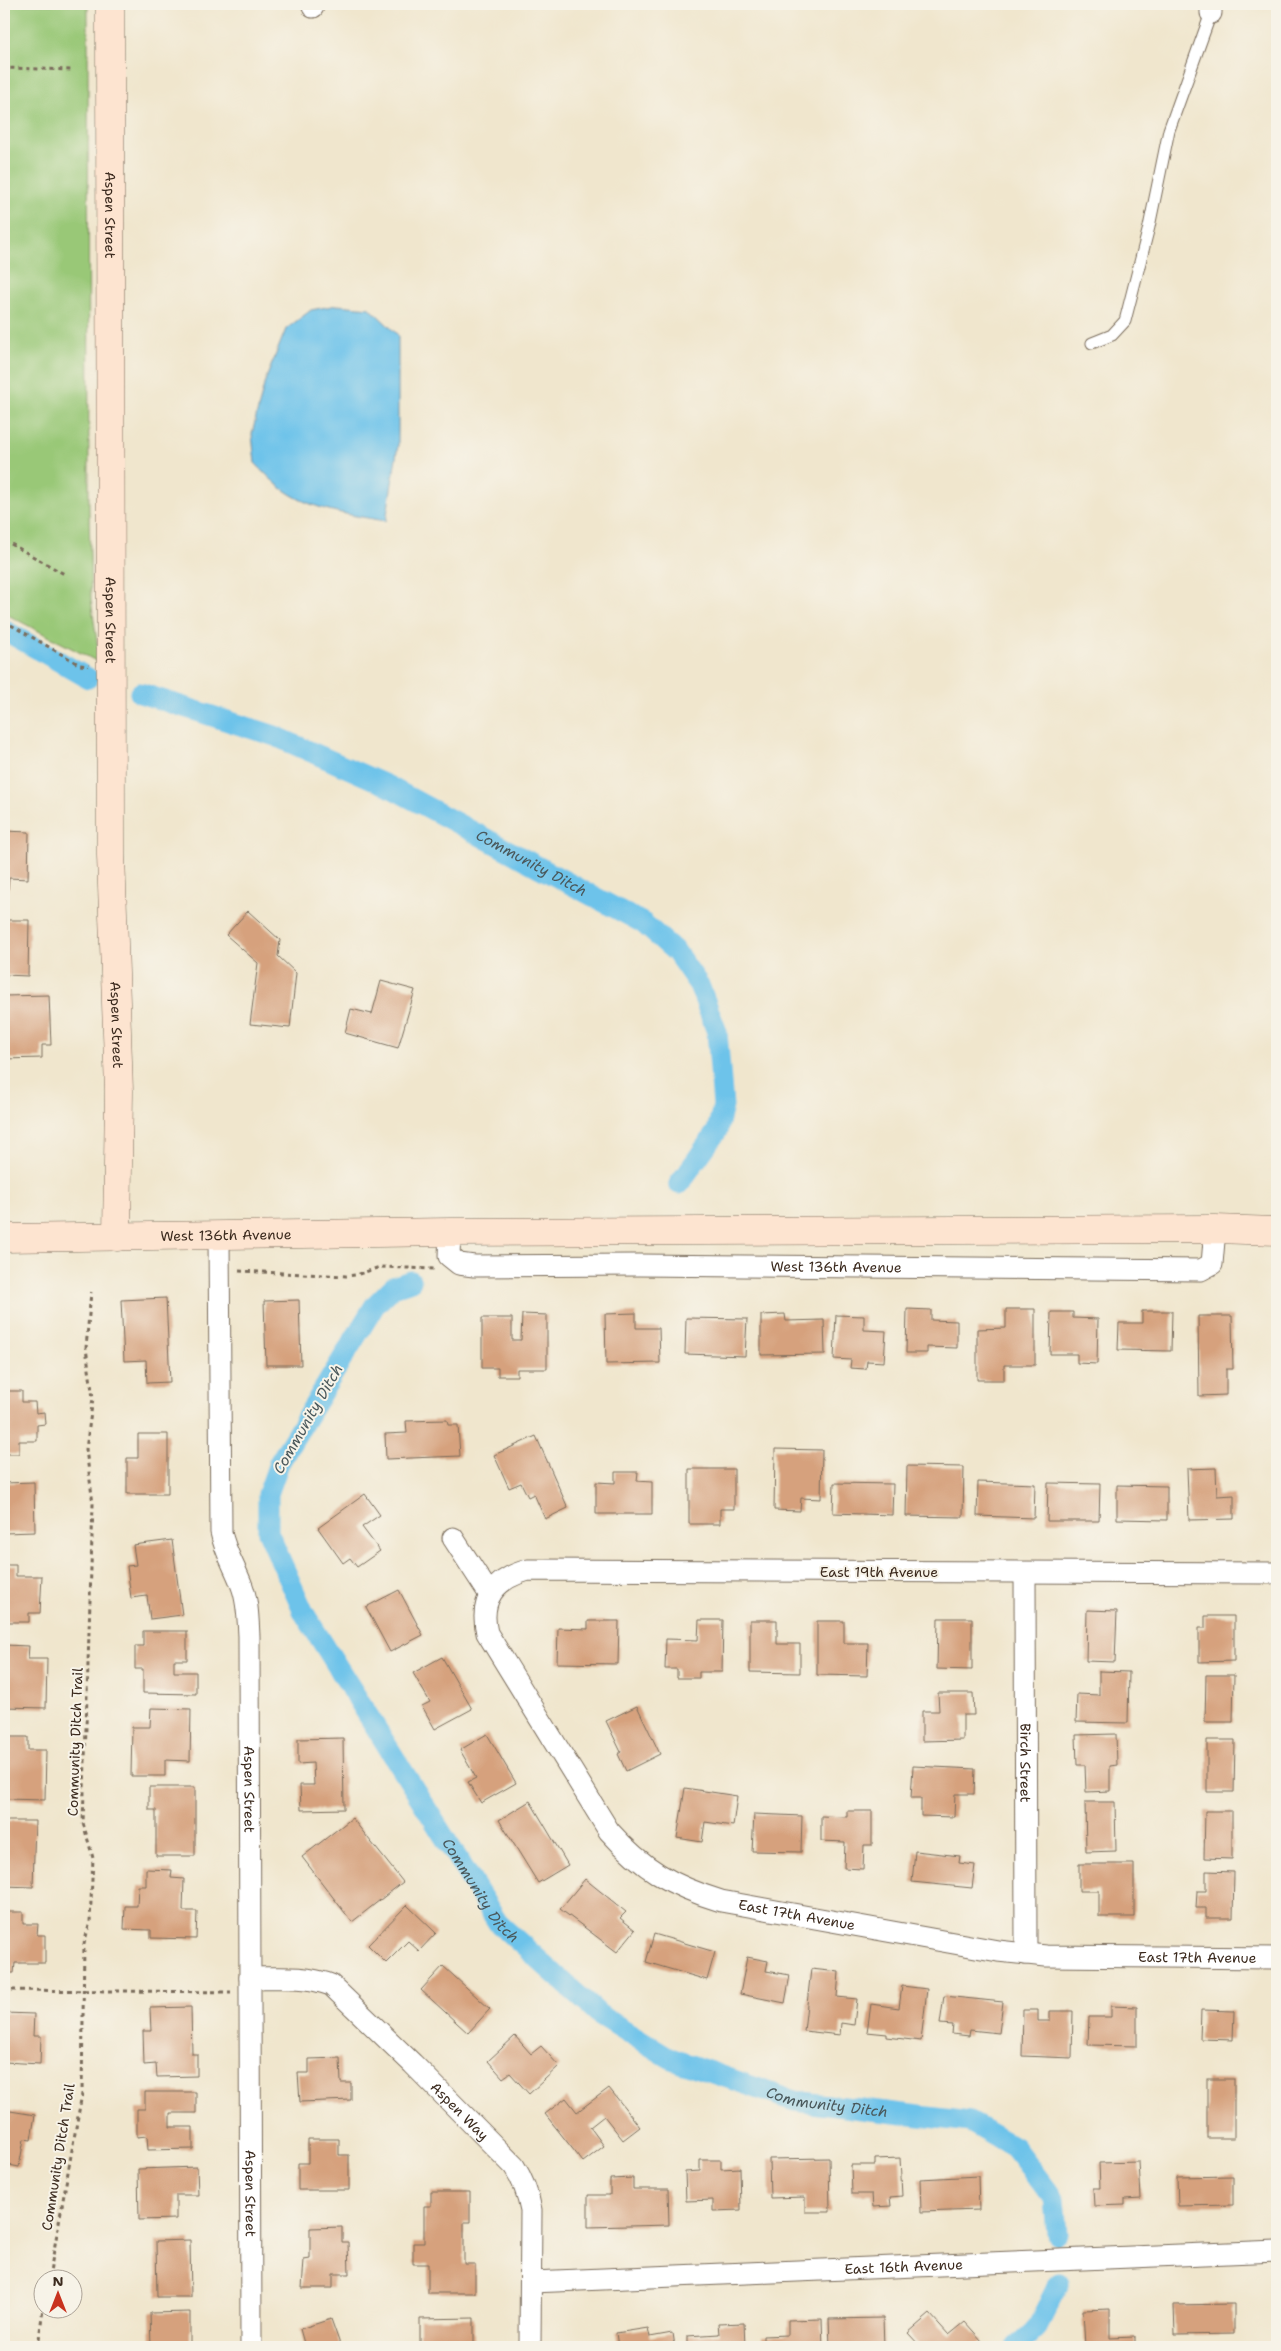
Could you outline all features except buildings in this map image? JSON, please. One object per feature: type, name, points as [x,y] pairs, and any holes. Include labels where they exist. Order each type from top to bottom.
[{"type":"main road","name":"Aspen Street","points":[[110,4],[111,856],[119,1091],[117,1237]]},
{"type":"main road","name":"West 136th Avenue","points":[[4,1238],[450,1232],[1215,1229],[1277,1231]]},
{"type":"street","name":"West 136th Avenue","points":[[450,1232],[449,1256],[459,1264],[474,1266],[640,1265],[1201,1270],[1212,1264],[1215,1229]]},
{"type":"street","name":"Aspen Street","points":[[220,1236],[221,1532],[223,1545],[242,1585],[247,1602],[249,1636],[251,2347]]},
{"type":"street","points":[[453,1538],[490,1595]]},
{"type":"street","name":"East 19th Avenue","points":[[490,1595],[500,1582],[512,1575],[528,1570],[1277,1573]]},
{"type":"street","name":"Birch Street","points":[[1025,1573],[1026,1954]]},
{"type":"street","name":"East 17th Avenue","points":[[490,1595],[484,1621],[487,1633],[609,1831],[628,1853],[648,1869],[690,1892],[721,1901],[889,1932],[1026,1954],[1046,1956],[1277,1958]]},
{"type":"street","name":"Aspen Way","points":[[250,1985],[293,1978],[321,1981],[331,1985],[514,2166],[522,2178],[531,2210],[532,2282],[530,2347]]},
{"type":"street","name":"East 16th Avenue","points":[[532,2282],[1277,2251]]},
{"type":"lane","points":[[1092,342],[1112,335],[1124,321],[1149,227],[1169,130],[1211,9]]},
{"type":"path","points":[[4,66],[6,68],[74,70]]},
{"type":"path","points":[[4,540],[66,575]]},
{"type":"path","points":[[4,621],[80,665],[94,667]]},
{"type":"path","points":[[237,1270],[242,1272],[346,1276],[356,1275],[380,1267],[439,1270]]},
{"type":"path","name":"Community Ditch Trail","points":[[51,2268],[82,2094],[85,1990],[84,1944],[90,1922],[92,1858],[83,1823],[93,1504],[86,1449],[93,1398],[86,1348],[91,1292]]},
{"type":"path","points":[[4,1990],[85,1990],[250,1985]]},
{"type":"path","points":[[38,2347],[42,2318]]},
{"type":"green space","points":[[4,4],[88,4],[89,511],[91,599],[100,663],[4,613]]},
{"type":"water","points":[[337,305],[370,308],[398,335],[398,445],[386,521],[330,510],[304,501],[280,487],[255,463],[252,434],[265,381],[286,329],[311,310]]},
{"type":"waterway","name":"Community Ditch","points":[[4,630],[88,678]]},
{"type":"waterway","name":"Community Ditch","points":[[140,693],[275,736],[386,785],[643,923],[676,952],[699,985],[717,1032],[723,1106],[717,1131],[679,1184]]},
{"type":"waterway","name":"Community Ditch","points":[[411,1281],[393,1287],[375,1305],[279,1463],[268,1494],[268,1532],[304,1613],[498,1923],[600,2015],[670,2058],[794,2101],[970,2122],[1014,2147],[1054,2199],[1057,2234]]},
{"type":"waterway","name":"Community Ditch","points":[[1017,2347],[1036,2329],[1059,2283]]}]
